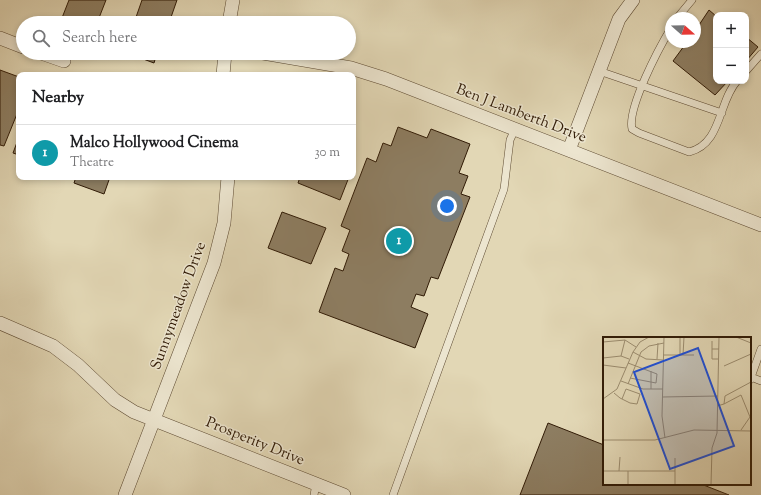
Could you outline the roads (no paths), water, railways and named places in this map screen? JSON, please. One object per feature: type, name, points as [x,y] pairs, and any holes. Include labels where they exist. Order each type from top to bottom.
[{"type":"street","points":[[231,16],[234,0]]},
{"type":"street","points":[[568,150],[619,19],[633,0]]},
{"type":"street","points":[[0,38],[16,44]]},
{"type":"street","points":[[223,72],[224,60]]},
{"type":"street","name":"Ben J Lamberth Drive","points":[[304,60],[351,68],[386,79],[761,224]]},
{"type":"street","name":"Sunnymeadow Drive","points":[[125,495],[214,263],[224,223],[228,180]]},
{"type":"street","name":"Prosperity Drive","points":[[0,323],[52,346],[78,365],[115,400],[134,412],[315,489],[344,495]]},
{"type":"lane","points":[[682,12],[692,0]]},
{"type":"lane","points":[[665,38],[655,54],[634,106],[631,122],[632,129],[689,152],[695,150],[711,137],[731,88],[734,84]]},
{"type":"lane","points":[[749,68],[761,54]]},
{"type":"lane","points":[[599,71],[722,113]]},
{"type":"lane","points":[[393,495],[504,189],[510,140],[515,129]]},
{"type":"lane","points":[[751,376],[760,353]]},
{"type":"lane","points":[[751,378],[761,381]]},
{"type":"place","name":"Malco Hollywood Cinema","points":[[399,241]]}]
